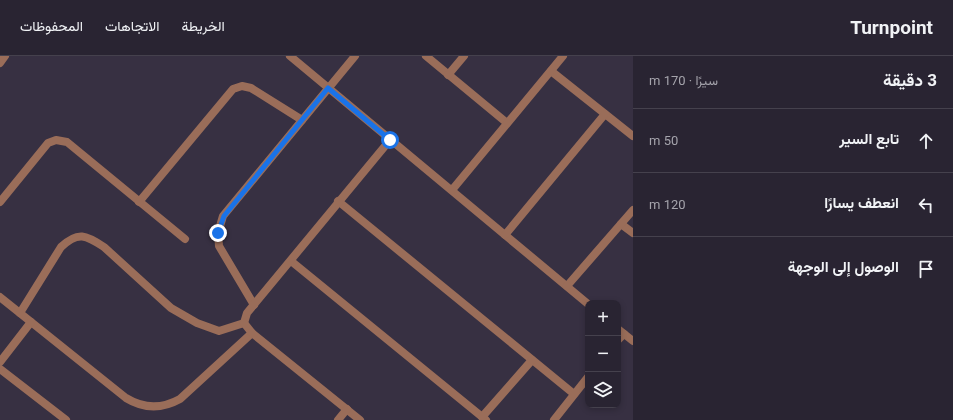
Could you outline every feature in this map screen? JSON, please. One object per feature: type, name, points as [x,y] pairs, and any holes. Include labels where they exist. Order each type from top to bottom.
[{"type":"street","points":[[0,63],[5,56]]},
{"type":"street","points":[[290,56],[585,301]]},
{"type":"street","points":[[254,305],[219,246],[218,233],[224,216],[355,56]]},
{"type":"street","points":[[426,56],[507,123]]},
{"type":"street","points":[[448,75],[464,56]]},
{"type":"street","points":[[452,190],[564,56]]},
{"type":"street","points":[[551,70],[633,136]]},
{"type":"street","points":[[139,202],[233,89],[242,86],[251,88],[302,120]]},
{"type":"street","points":[[505,235],[605,114]]},
{"type":"street","points":[[0,202],[48,143],[60,140],[67,142],[185,240]]},
{"type":"street","points":[[244,323],[247,313],[291,261],[338,201],[390,140]]},
{"type":"street","points":[[338,201],[574,394]]},
{"type":"street","points":[[567,286],[633,210]]},
{"type":"street","points":[[621,224],[633,233]]},
{"type":"street","points":[[20,313],[61,247],[70,240],[80,236],[92,239],[104,247],[171,308],[197,323],[219,330],[244,323]]},
{"type":"street","points":[[291,261],[484,418],[532,360]]},
{"type":"street","points":[[0,297],[126,398],[137,404],[150,406],[166,405],[180,399],[252,333]]},
{"type":"street","points":[[0,362],[31,322]]},
{"type":"street","points":[[244,323],[252,333],[360,420]]},
{"type":"street","points":[[621,331],[633,341]]},
{"type":"street","points":[[0,369],[66,420]]},
{"type":"street","points":[[554,420],[585,381]]},
{"type":"street","points":[[338,420],[346,409]]},
{"type":"route","points":[[218,233],[224,216],[328,88],[390,140]]}]
